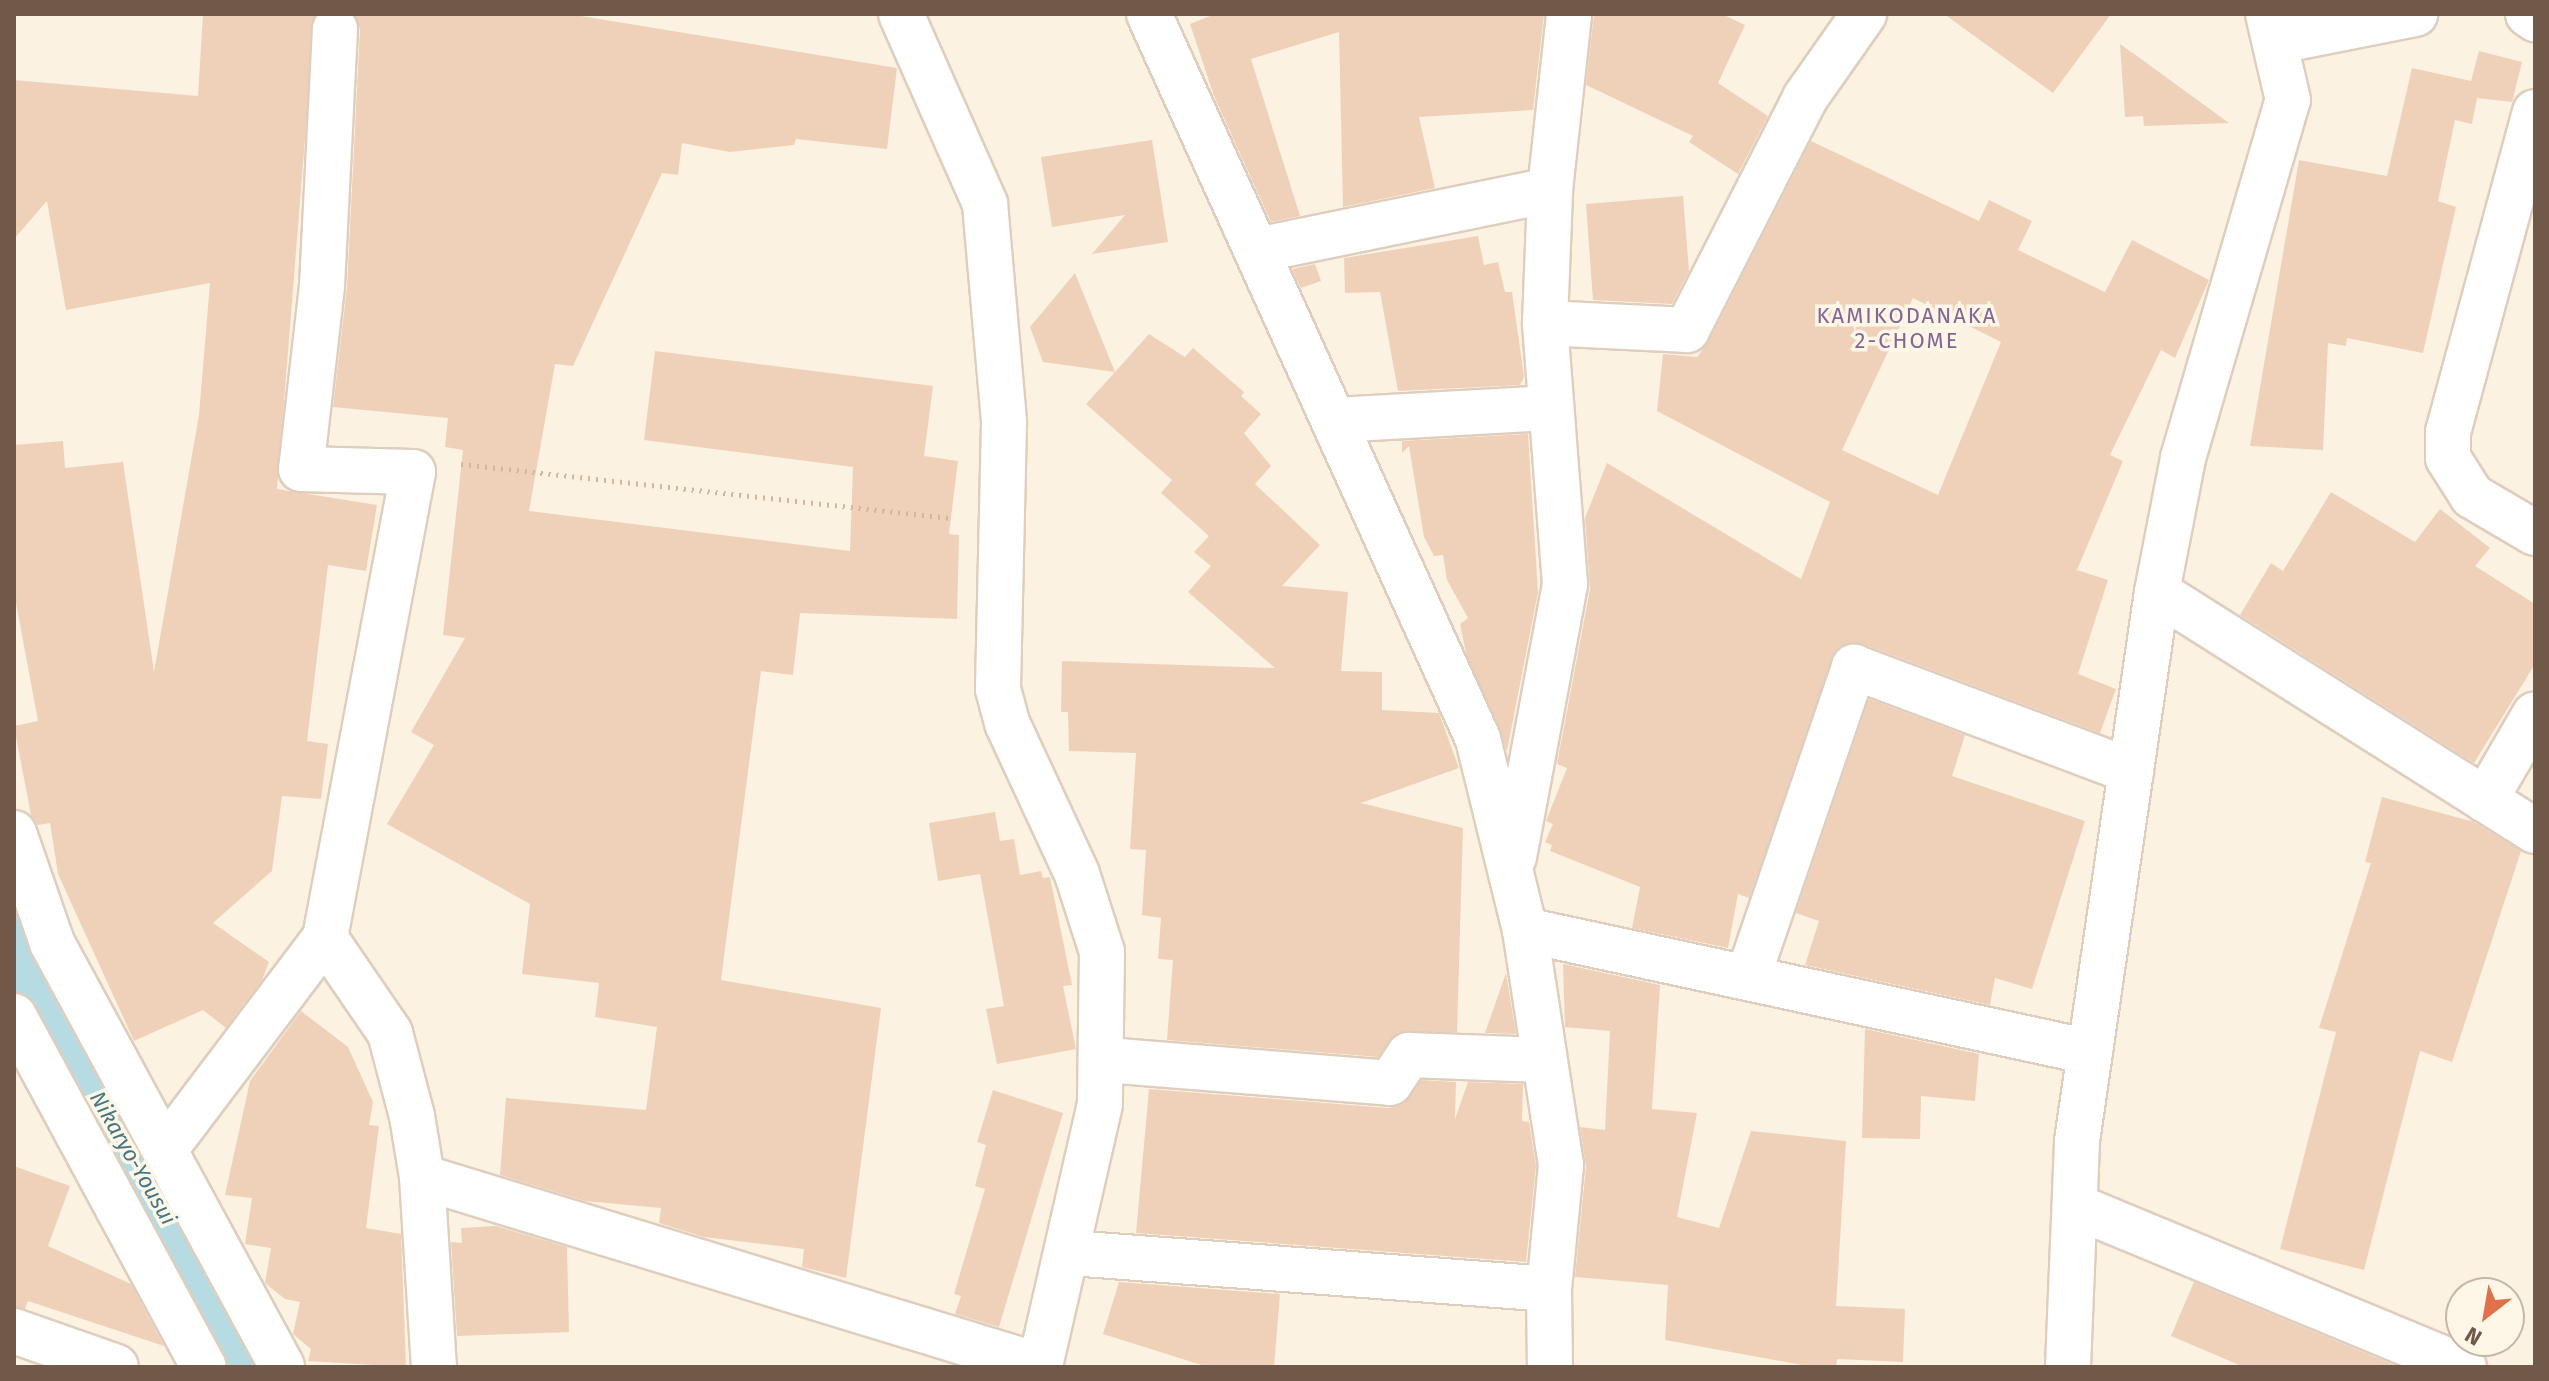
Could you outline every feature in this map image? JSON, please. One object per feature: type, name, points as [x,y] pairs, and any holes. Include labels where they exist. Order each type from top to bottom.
[{"type":"street","points":[[422,1177],[1040,1367],[1071,1253],[1106,1060],[1102,952],[1077,874],[1007,723],[998,689],[1004,423],[985,204],[901,14]]},
{"type":"street","points":[[1149,14],[1478,739],[1525,930],[1542,1060],[1561,1165],[1549,1289],[1550,1367]]},
{"type":"street","points":[[1512,871],[1565,584],[1548,408],[1545,323],[1550,190],[1569,14]]},
{"type":"street","points":[[1545,323],[1687,330],[1805,98],[1864,14]]},
{"type":"street","points":[[2068,1367],[2075,1206],[2090,1052],[2157,592],[2183,458],[2288,100],[2274,28],[2415,14]]},
{"type":"street","points":[[2528,14],[2535,19]]},
{"type":"street","points":[[166,1148],[325,938],[413,472],[301,469],[322,286],[335,29]]},
{"type":"street","points":[[2535,112],[2448,432],[2448,458],[2472,496],[2535,533]]},
{"type":"street","points":[[1258,250],[1550,190]]},
{"type":"street","points":[[1335,420],[1548,408]]},
{"type":"street","points":[[2157,592],[2535,831]]},
{"type":"street","points":[[1748,977],[1854,667],[2131,771]]},
{"type":"street","points":[[2485,800],[2535,714]]},
{"type":"street","points":[[14,833],[52,943],[166,1148],[282,1367]]},
{"type":"street","points":[[1525,930],[2090,1052]]},
{"type":"street","points":[[325,938],[390,1033],[422,1177],[434,1367]]},
{"type":"street","points":[[14,1016],[204,1367]]},
{"type":"street","points":[[1106,1060],[1390,1083],[1409,1055],[1542,1060]]},
{"type":"street","points":[[2075,1206],[2464,1367]]},
{"type":"street","points":[[1071,1253],[1549,1289]]},
{"type":"street","points":[[14,1331],[116,1367]]},
{"type":"path","points":[[413,472],[432,461],[1001,524]]},
{"type":"building","points":[[203,14],[315,14],[277,489],[377,505],[366,571],[328,565],[307,741],[328,744],[321,799],[282,796],[272,871],[213,923],[269,962],[262,980],[226,1028],[203,1010],[134,1041],[58,874],[50,823],[38,825],[31,815],[14,726],[38,721],[14,592],[14,445],[63,441],[65,468],[123,462],[154,672],[199,415],[210,283],[66,310],[47,201],[14,239],[14,80],[198,96]]},
{"type":"building","points":[[354,14],[569,14],[897,68],[887,149],[796,139],[794,145],[730,152],[682,143],[678,175],[662,173],[573,366],[555,364],[529,511],[850,551],[853,467],[644,440],[655,351],[933,386],[924,456],[958,461],[949,534],[959,535],[957,619],[800,613],[793,675],[761,671],[721,980],[881,1008],[846,1278],[802,1267],[804,1249],[704,1237],[659,1223],[661,1208],[585,1201],[500,1175],[506,1098],[646,1110],[657,1027],[595,1017],[599,983],[522,974],[530,904],[387,824],[434,745],[411,732],[465,638],[443,635],[463,450],[445,447],[448,418],[333,407],[347,287],[360,30]]},
{"type":"building","points":[[1215,14],[1544,14],[1533,110],[1419,117],[1435,188],[1343,207],[1339,32],[1251,59],[1300,216],[1271,222],[1214,96],[1190,24]]},
{"type":"building","points":[[1594,14],[1722,14],[1745,25],[1718,83],[1768,116],[1738,174],[1689,142],[1693,136],[1586,85]]},
{"type":"building","points":[[1944,14],[2111,14],[2053,93]]},
{"type":"building","points":[[2120,44],[2229,123],[2144,126],[2143,116],[2125,117]]},
{"type":"building","points":[[2479,51],[2522,62],[2512,102],[2477,98],[2472,124],[2455,120],[2438,201],[2456,207],[2423,353],[2347,338],[2346,346],[2328,343],[2323,450],[2250,446],[2299,160],[2387,176],[2412,68],[2471,81]]},
{"type":"building","points":[[1152,140],[1168,242],[1092,254],[1125,215],[1052,227],[1041,157]]},
{"type":"building","points":[[1811,141],[1979,221],[1989,200],[2032,221],[2018,250],[2105,292],[2132,240],[2209,280],[2175,358],[2161,350],[2110,455],[2123,461],[2077,570],[2108,580],[2078,674],[2116,689],[2100,733],[1863,644],[1838,648],[1749,898],[1738,894],[1728,948],[1632,928],[1640,887],[1550,851],[1552,845],[1545,842],[1553,824],[1546,821],[1567,768],[1557,764],[1590,589],[1585,518],[1607,463],[1801,579],[1830,502],[1657,411],[1663,354],[1697,357],[1709,341]],"holes":[[[1913,298],[2001,342],[1938,495],[1842,450]]]},
{"type":"building","points":[[1683,196],[1689,271],[1672,304],[1593,300],[1586,204]]},
{"type":"building","points":[[1478,236],[1484,265],[1498,262],[1505,292],[1512,292],[1524,377],[1520,385],[1398,391],[1380,292],[1345,293],[1344,258]]},
{"type":"building","points":[[1315,264],[1321,281],[1301,288],[1292,269]]},
{"type":"building","points":[[1075,273],[1115,372],[1043,362],[1030,327]]},
{"type":"building","points":[[1149,334],[1185,357],[1193,348],[1244,392],[1241,396],[1261,414],[1244,433],[1271,466],[1255,484],[1320,545],[1282,586],[1348,592],[1341,671],[1382,672],[1382,710],[1439,713],[1459,768],[1361,803],[1463,828],[1457,1032],[1398,1032],[1378,1057],[1167,1040],[1173,960],[1158,959],[1161,918],[1142,915],[1146,850],[1130,849],[1136,753],[1069,751],[1068,712],[1061,712],[1062,661],[1275,668],[1188,592],[1211,566],[1194,552],[1209,536],[1161,493],[1172,480],[1086,404]]},
{"type":"building","points":[[1528,434],[1538,592],[1507,751],[1466,653],[1460,624],[1468,618],[1447,580],[1443,555],[1434,556],[1424,537],[1409,446],[1402,453],[1402,441]]},
{"type":"building","points":[[2331,492],[2415,542],[2440,509],[2490,548],[2475,566],[2535,604],[2535,664],[2474,763],[2240,615],[2271,563],[2283,571]]},
{"type":"building","points":[[1869,699],[1965,735],[1952,776],[2085,821],[2032,989],[1995,978],[1990,1005],[1805,965],[1819,921],[1796,913]]},
{"type":"building","points":[[2382,797],[2474,822],[2521,851],[2452,1062],[2420,1051],[2364,1270],[2280,1249],[2336,1032],[2319,1028],[2371,863],[2365,862]]},
{"type":"building","points":[[995,812],[1000,841],[1014,839],[1020,875],[1041,871],[1043,878],[1050,877],[1072,985],[1063,986],[1076,1049],[997,1064],[986,1009],[1004,1006],[980,874],[938,881],[929,823]]},
{"type":"building","points":[[1563,964],[1660,985],[1652,1109],[1697,1113],[1677,1217],[1719,1228],[1751,1131],[1846,1141],[1836,1306],[1905,1309],[1903,1362],[1837,1359],[1836,1367],[1813,1367],[1665,1340],[1668,1285],[1575,1277],[1586,1167],[1580,1127],[1605,1130],[1610,1031],[1565,1027]]},
{"type":"building","points":[[1506,973],[1516,1034],[1485,1033]]},
{"type":"building","points":[[301,1011],[348,1047],[373,1102],[369,1125],[379,1126],[366,1228],[401,1234],[406,1367],[308,1361],[311,1349],[293,1334],[300,1302],[285,1299],[265,1283],[271,1248],[245,1244],[252,1198],[225,1195],[250,1081]]},
{"type":"building","points":[[1865,1029],[1979,1054],[1975,1101],[1921,1096],[1920,1139],[1862,1138]]},
{"type":"building","points":[[1422,1080],[1456,1082],[1455,1119],[1468,1082],[1523,1084],[1522,1121],[1529,1122],[1536,1166],[1526,1262],[1136,1233],[1149,1089],[1388,1108],[1401,1105]]},
{"type":"building","points":[[993,1090],[1063,1113],[999,1327],[955,1314],[961,1296],[954,1294],[985,1189],[975,1186],[986,1145],[977,1142]]},
{"type":"building","points":[[14,1166],[70,1186],[48,1246],[131,1284],[164,1346],[28,1301],[25,1309],[14,1307]]},
{"type":"building","points":[[496,1226],[567,1247],[569,1332],[457,1336],[451,1242],[462,1243],[461,1228]]},
{"type":"building","points":[[1119,1282],[1280,1294],[1274,1367],[1208,1367],[1103,1334]]},
{"type":"building","points":[[2194,1282],[2399,1367],[2244,1367],[2171,1336]]},
{"type":"waterway","name":"Nikaryo-Yousui","points":[[14,950],[252,1367]]},
{"type":"district","name":"KAMIKODANAKA 2-CHOME","points":[[1907,328]]}]
